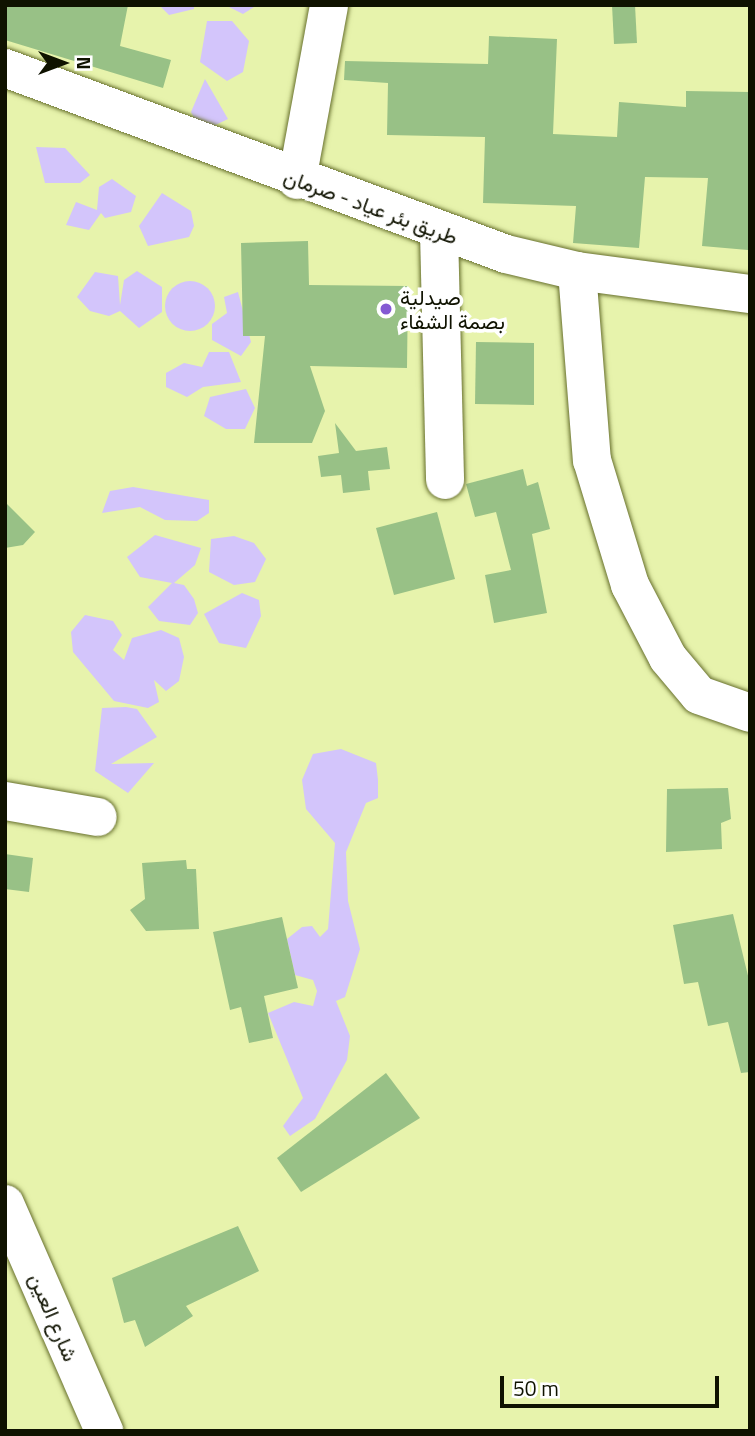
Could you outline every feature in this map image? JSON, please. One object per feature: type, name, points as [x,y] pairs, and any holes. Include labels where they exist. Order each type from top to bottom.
[{"type":"main road","points":[[298,180],[329,5]]},
{"type":"main road","name":"طريق بئر عياد - صرمان","points":[[5,68],[439,232],[577,271],[750,294]]},
{"type":"main road","points":[[439,232],[446,480]]},
{"type":"main road","points":[[577,271],[592,460],[630,585],[668,658],[699,695],[750,713]]},
{"type":"main road","points":[[5,801],[98,817]]},
{"type":"main road","name":"شارع العين","points":[[5,1203],[104,1431]]},
{"type":"shaded area","points":[[159,5],[194,5],[194,9],[169,15]]},
{"type":"shaded area","points":[[225,5],[257,5],[243,14]]},
{"type":"shaded area","points":[[207,21],[232,21],[249,41],[243,72],[227,81],[200,62]]},
{"type":"shaded area","points":[[205,79],[228,119],[201,132],[191,112]]},
{"type":"shaded area","points":[[36,147],[65,148],[90,175],[80,183],[45,183]]},
{"type":"shaded area","points":[[112,179],[136,196],[131,212],[105,218],[101,213],[89,230],[66,225],[76,202],[97,210],[99,187]]},
{"type":"shaded area","points":[[162,193],[191,211],[194,226],[189,237],[148,246],[139,226]]},
{"type":"shaded area","points":[[137,271],[162,287],[162,312],[139,328],[120,311],[109,316],[90,311],[77,297],[95,272],[118,276],[120,305],[124,280]]},
{"type":"shaded area","points":[[190,281],[207,289],[215,306],[207,323],[190,331],[173,323],[165,306],[173,289]]},
{"type":"shaded area","points":[[238,292],[251,342],[241,356],[212,340],[212,324],[227,313],[224,297]]},
{"type":"shaded area","points":[[209,352],[229,352],[241,382],[203,387],[187,397],[166,387],[166,373],[184,363],[202,367]]},
{"type":"shaded area","points":[[246,389],[255,408],[245,429],[226,429],[204,416],[210,397]]},
{"type":"shaded area","points":[[133,487],[209,500],[209,513],[197,521],[165,520],[140,507],[102,513],[110,491]]},
{"type":"shaded area","points":[[155,535],[201,548],[195,565],[174,583],[184,585],[194,599],[198,613],[190,625],[159,621],[148,607],[172,583],[140,577],[127,557]]},
{"type":"shaded area","points":[[234,536],[254,543],[266,559],[255,582],[234,585],[209,572],[211,539]]},
{"type":"shaded area","points":[[242,593],[259,600],[261,616],[246,648],[219,643],[204,614]]},
{"type":"shaded area","points":[[85,615],[113,621],[122,635],[113,650],[124,660],[132,638],[161,630],[179,638],[184,657],[179,681],[166,691],[154,680],[159,702],[148,708],[114,701],[73,652],[71,632]]},
{"type":"shaded area","points":[[102,708],[137,709],[157,737],[111,764],[154,763],[128,793],[95,771]]},
{"type":"shaded area","points":[[341,749],[376,763],[378,780],[378,798],[366,803],[346,852],[348,901],[360,949],[345,997],[336,1001],[350,1036],[347,1060],[315,1119],[290,1136],[283,1126],[303,1098],[268,1013],[294,1002],[313,1006],[317,991],[313,980],[295,975],[287,939],[302,927],[312,926],[320,937],[328,929],[335,843],[306,809],[302,780],[313,754]]},
{"type":"building","points":[[5,5],[128,5],[120,46],[171,60],[163,88],[5,40]]},
{"type":"building","points":[[612,5],[635,5],[637,43],[614,44]]},
{"type":"building","points":[[489,36],[557,39],[553,134],[617,137],[619,102],[686,107],[686,91],[750,92],[748,250],[702,246],[708,178],[645,177],[639,248],[573,243],[576,206],[483,203],[485,137],[387,135],[388,83],[344,80],[345,61],[488,64]]},
{"type":"building","points":[[308,241],[309,285],[408,286],[407,368],[310,366],[325,411],[312,443],[254,443],[265,336],[243,336],[241,243]]},
{"type":"building","points":[[476,342],[534,343],[534,405],[475,404]]},
{"type":"building","points":[[335,423],[356,451],[387,447],[390,469],[368,471],[370,490],[343,493],[341,475],[321,477],[318,456],[339,453]]},
{"type":"building","points":[[523,469],[527,486],[538,482],[550,529],[532,534],[547,613],[494,623],[485,575],[511,570],[496,512],[475,517],[466,484]]},
{"type":"building","points":[[5,502],[35,532],[23,545],[5,548]]},
{"type":"building","points":[[437,512],[455,579],[394,595],[376,528]]},
{"type":"building","points":[[728,788],[731,819],[721,823],[722,849],[666,852],[667,789]]},
{"type":"building","points":[[5,854],[33,858],[29,892],[5,889]]},
{"type":"building","points":[[186,860],[187,869],[196,869],[199,929],[146,931],[130,910],[145,899],[142,863]]},
{"type":"building","points":[[733,914],[750,984],[750,1072],[741,1073],[728,1022],[708,1026],[698,982],[684,984],[673,925]]},
{"type":"building","points":[[282,917],[298,988],[264,996],[273,1038],[249,1043],[241,1007],[230,1010],[213,932]]},
{"type":"building","points":[[386,1073],[420,1118],[301,1192],[277,1158]]},
{"type":"building","points":[[238,1226],[259,1271],[186,1306],[193,1316],[145,1347],[135,1320],[124,1323],[112,1278]]},
{"type":"place","name":"صيدلية بصمة الشفاء","points":[[386,309]]}]
